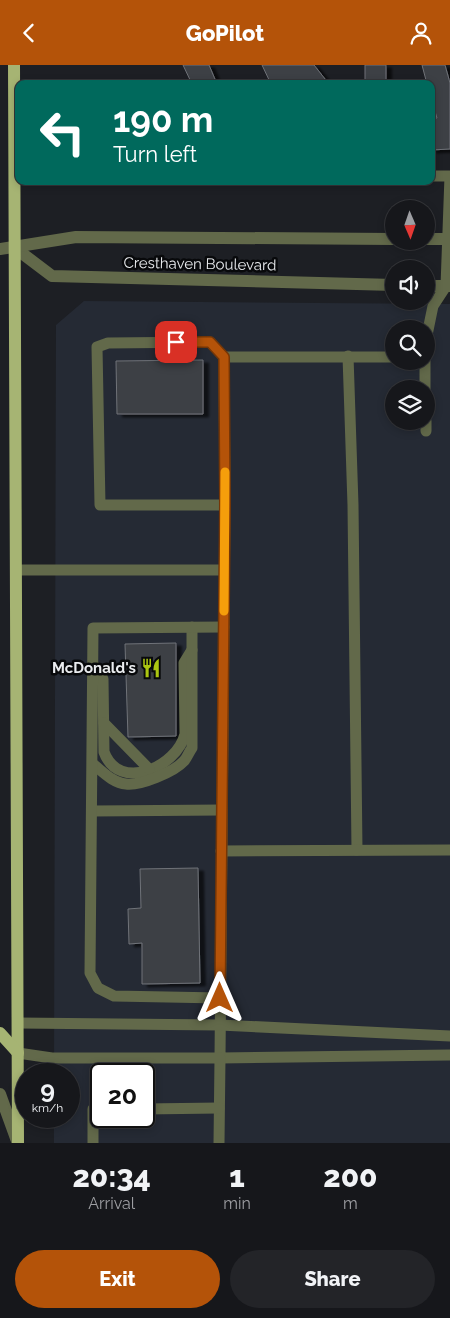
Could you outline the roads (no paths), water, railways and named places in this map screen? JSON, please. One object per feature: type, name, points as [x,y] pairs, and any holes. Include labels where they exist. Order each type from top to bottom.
[{"type":"main road","points":[[14,65],[15,87]]},
{"type":"main road","points":[[16,185],[18,1143]]},
{"type":"main road","points":[[0,1033],[18,1053]]},
{"type":"street","name":"Cresthaven Boulevard","points":[[0,249],[76,237],[385,239]]},
{"type":"street","points":[[435,239],[449,239]]},
{"type":"street","name":"Cresthaven Boulevard","points":[[15,248],[52,276],[385,285]]},
{"type":"street","points":[[435,286],[449,287]]},
{"type":"street","points":[[0,1094],[18,1143]]},
{"type":"lane","points":[[430,320],[433,305],[449,287],[450,176],[435,176]]},
{"type":"lane","points":[[220,1143],[225,505],[224,357],[210,342],[108,343],[98,347],[100,505],[225,505]]},
{"type":"lane","points":[[348,356],[353,505],[357,850]]},
{"type":"lane","points":[[224,357],[385,357]]},
{"type":"lane","points":[[17,570],[224,571]]},
{"type":"lane","points":[[93,764],[109,778],[125,784],[137,784],[163,775],[183,762],[192,748],[192,627]]},
{"type":"lane","points":[[220,998],[114,996],[105,994],[93,981],[90,973],[93,811],[93,628],[224,627]]},
{"type":"lane","points":[[93,664],[104,679],[104,752],[115,769],[125,774],[135,775],[175,755],[182,745],[184,734],[184,663],[192,650]]},
{"type":"lane","points":[[104,723],[149,769]]},
{"type":"lane","points":[[93,811],[222,810]]},
{"type":"lane","points":[[221,851],[450,850]]},
{"type":"lane","points":[[18,1023],[220,1025],[450,1036]]},
{"type":"lane","points":[[18,1053],[52,1058],[450,1055]]},
{"type":"lane","points":[[155,1109],[219,1108]]},
{"type":"lane","points":[[93,1128],[93,1143]]},
{"type":"place","name":"McDonald's","points":[[151,668]]}]
